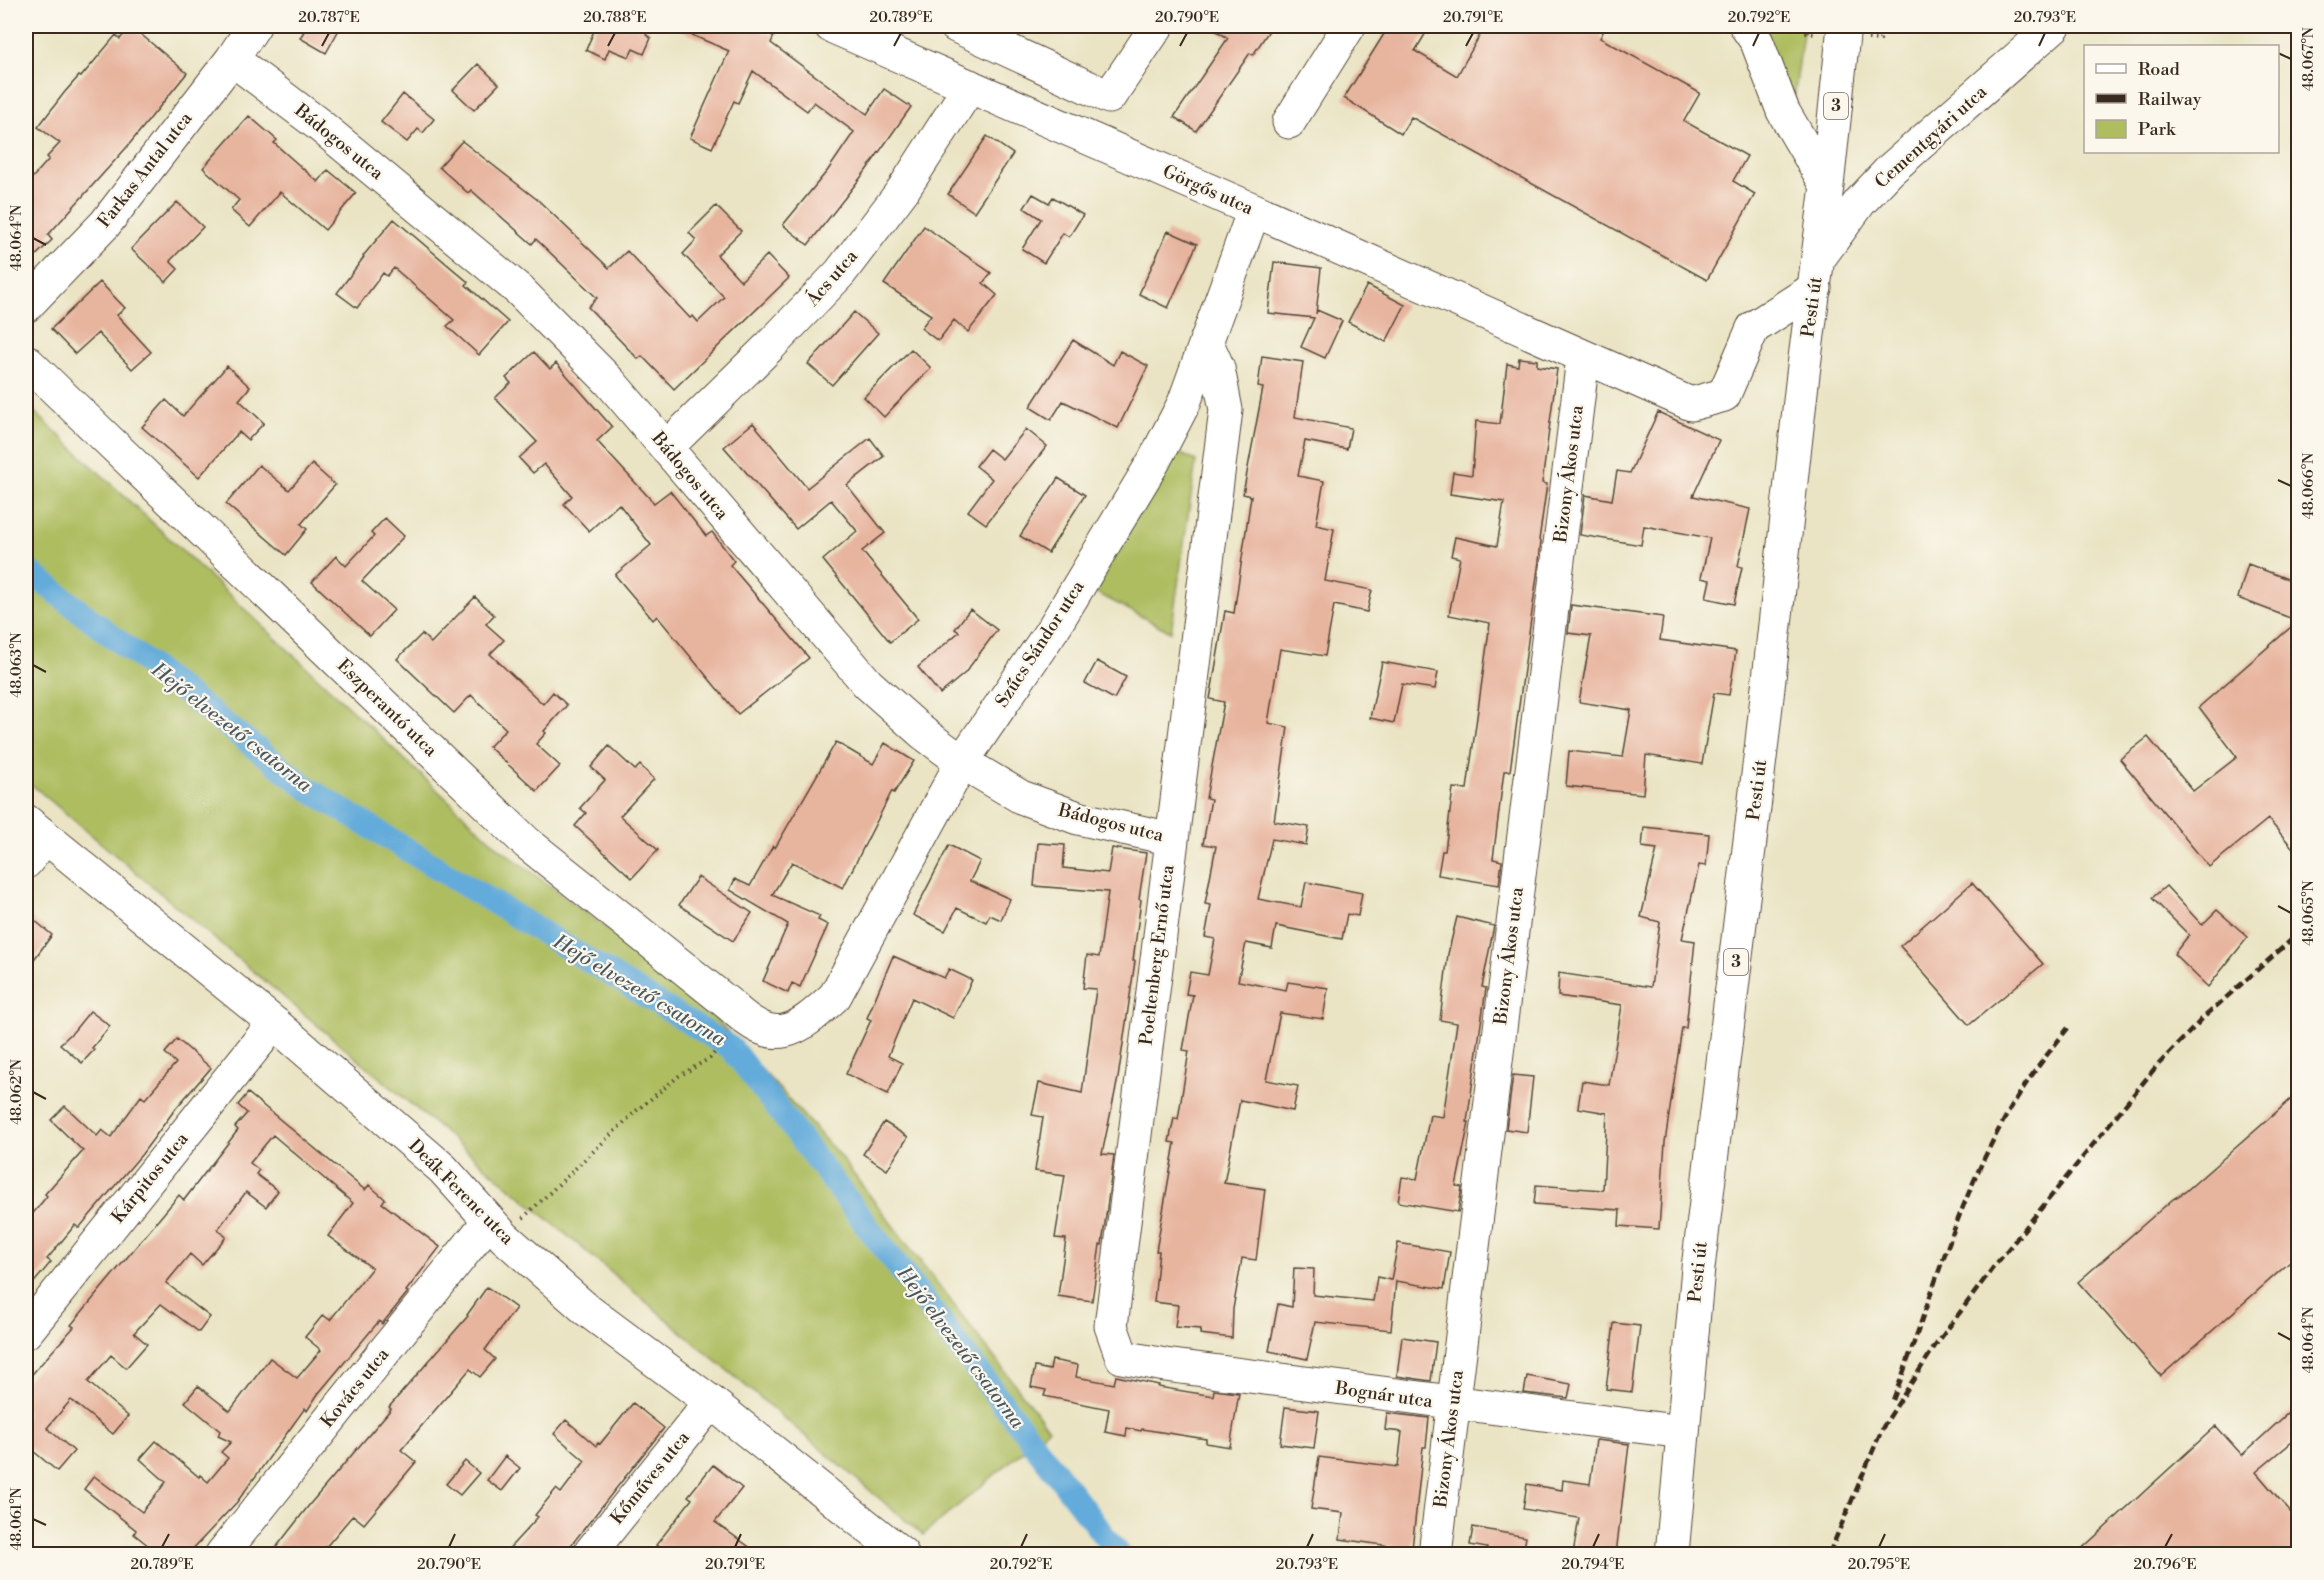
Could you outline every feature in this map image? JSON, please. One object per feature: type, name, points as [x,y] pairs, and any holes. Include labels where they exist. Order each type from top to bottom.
[{"type":"street","name":"Farkas Antal utca","points":[[26,306],[105,224],[232,59],[254,26]]},
{"type":"street","name":"Görgős utca","points":[[831,26],[1691,404],[1724,395],[1753,328],[1817,273]]},
{"type":"street","points":[[956,26],[1109,97],[1157,26]]},
{"type":"street","points":[[1289,123],[1348,26]]},
{"type":"street","points":[[1746,26],[1756,42],[1783,111],[1827,186]]},
{"type":"street","name":"Pesti út","points":[[1672,1554],[1698,1268],[1760,762],[1785,526],[1817,273],[1844,26]]},
{"type":"street","name":"Cementgyári utca","points":[[1817,273],[1860,202],[1890,170],[2054,26]]},
{"type":"street","name":"Bádogos utca","points":[[232,59],[318,124],[519,290],[610,382],[868,684],[923,733],[963,762],[1022,797],[1078,818],[1172,839]]},
{"type":"street","name":"Ács utca","points":[[667,447],[770,346],[840,273],[903,190],[969,86]]},
{"type":"street","name":"Szűcs Sándor utca","points":[[769,1031],[789,1031],[807,1022],[836,996],[963,762],[1054,627],[1154,461],[1184,403],[1254,210]]},
{"type":"street","name":"Poeltenberg Ernő utca","points":[[1122,1357],[1111,1326],[1226,411],[1218,368],[1206,341]]},
{"type":"street","name":"Bizony Ákos utca","points":[[1435,1554],[1583,358]]},
{"type":"street","name":"Eszperantó utca","points":[[26,361],[527,843],[730,1005],[743,1018],[769,1031]]},
{"type":"street","name":"Deák Ferenc utca","points":[[32,840],[274,1023],[443,1169],[497,1229],[587,1310],[711,1402],[902,1554]]},
{"type":"street","name":"Kárpitos utca","points":[[26,1332],[274,1023]]},
{"type":"street","name":"Kovács utca","points":[[222,1554],[497,1229]]},
{"type":"street","name":"Bognár utca","points":[[1122,1357],[1165,1365],[1454,1404],[1683,1432]]},
{"type":"street","name":"Kőműves utca","points":[[589,1554],[711,1402]]},
{"type":"path","points":[[497,1229],[679,1076],[710,1058],[735,1030]]},
{"type":"green space","points":[[1753,26],[1804,26],[1792,113]]},
{"type":"green space","points":[[26,404],[498,847],[691,991],[838,1154],[1049,1429],[923,1535],[26,780]]},
{"type":"green space","points":[[1172,450],[1196,461],[1171,632],[1095,592]]},
{"type":"building","points":[[131,26],[187,73],[127,147],[48,235],[52,240],[26,265],[26,185],[60,143],[38,127],[64,93],[79,76],[81,77],[116,35],[120,39]]},
{"type":"building","points":[[307,26],[341,26],[326,53],[300,38]]},
{"type":"building","points":[[596,26],[650,26],[646,35],[651,38],[644,54],[633,49],[629,57],[609,49],[605,59],[586,50]]},
{"type":"building","points":[[671,26],[750,26],[774,36],[771,43],[867,114],[884,89],[911,107],[865,172],[808,245],[783,225],[828,170],[854,132],[814,102],[807,111],[753,71],[738,103],[734,101],[712,148],[690,138],[729,51]]},
{"type":"building","points":[[1209,26],[1272,26],[1253,55],[1250,53],[1196,131],[1174,117],[1228,38]]},
{"type":"building","points":[[1389,26],[1430,26],[1415,51],[1457,76],[1485,26],[1606,26],[1600,38],[1700,93],[1684,121],[1747,156],[1733,181],[1755,194],[1707,280],[1411,117],[1401,134],[1344,98]]},
{"type":"building","points":[[478,64],[499,84],[474,110],[453,90]]},
{"type":"building","points":[[403,94],[434,119],[423,133],[418,129],[407,142],[381,122]]},
{"type":"building","points":[[249,116],[277,140],[274,143],[318,182],[328,170],[356,193],[325,230],[280,192],[250,227],[231,210],[239,200],[203,168]]},
{"type":"building","points":[[987,136],[1013,154],[974,212],[948,194]]},
{"type":"building","points":[[462,141],[539,201],[609,268],[627,251],[690,318],[693,316],[698,322],[724,297],[683,254],[696,240],[689,233],[716,206],[741,231],[717,255],[741,281],[767,255],[789,278],[674,389],[642,356],[638,359],[588,307],[597,298],[536,239],[532,244],[471,190],[468,193],[439,167]]},
{"type":"building","points":[[1033,194],[1049,203],[1053,197],[1083,215],[1069,237],[1063,233],[1044,263],[1022,249],[1041,219],[1024,208]]},
{"type":"building","points":[[177,202],[203,227],[170,261],[178,269],[166,282],[131,249]]},
{"type":"building","points":[[394,219],[468,282],[466,285],[508,322],[479,355],[447,326],[454,320],[394,268],[387,276],[383,273],[357,308],[337,293],[363,256]]},
{"type":"building","points":[[924,226],[991,273],[983,283],[997,295],[968,332],[954,320],[938,341],[921,328],[931,315],[884,284]]},
{"type":"building","points":[[1168,231],[1197,244],[1168,308],[1139,294]]},
{"type":"building","points":[[1274,262],[1321,268],[1316,314],[1317,310],[1342,321],[1325,358],[1301,347],[1314,318],[1268,313]]},
{"type":"building","points":[[100,282],[125,308],[117,315],[151,352],[132,369],[98,333],[75,354],[51,329]]},
{"type":"building","points":[[1367,285],[1405,305],[1386,342],[1348,322]]},
{"type":"building","points":[[854,312],[878,333],[832,385],[808,364]]},
{"type":"building","points":[[1073,340],[1113,365],[1120,351],[1148,366],[1118,428],[1063,401],[1051,420],[1030,407]]},
{"type":"building","points":[[911,349],[931,368],[884,417],[864,397]]},
{"type":"building","points":[[534,352],[550,369],[556,363],[612,427],[597,441],[654,503],[670,491],[706,536],[712,532],[734,561],[730,565],[809,658],[738,714],[657,616],[653,620],[615,575],[651,545],[619,504],[589,531],[564,504],[572,496],[544,464],[533,473],[519,458],[537,442],[495,398],[511,383],[506,378]]},
{"type":"building","points":[[1262,356],[1303,362],[1295,417],[1351,428],[1347,449],[1305,441],[1298,476],[1324,481],[1316,525],[1334,529],[1325,581],[1372,590],[1367,612],[1334,605],[1325,656],[1280,649],[1268,723],[1288,727],[1274,821],[1309,827],[1306,845],[1272,839],[1258,899],[1301,907],[1306,882],[1362,893],[1358,916],[1347,914],[1342,939],[1276,926],[1272,948],[1246,943],[1238,981],[1286,990],[1288,982],[1328,988],[1323,1019],[1280,1013],[1266,1080],[1298,1086],[1293,1111],[1240,1100],[1224,1183],[1265,1189],[1256,1260],[1242,1258],[1233,1309],[1232,1338],[1200,1334],[1201,1329],[1175,1327],[1178,1305],[1154,1302],[1159,1251],[1156,1251],[1175,1143],[1169,1142],[1174,1118],[1178,1119],[1189,1051],[1183,1050],[1193,995],[1186,994],[1190,972],[1208,975],[1215,939],[1205,937],[1211,905],[1205,904],[1216,846],[1203,844],[1211,799],[1206,798],[1224,702],[1210,699],[1225,611],[1234,613],[1251,496],[1243,494],[1263,388],[1258,387]]},
{"type":"building","points":[[1519,358],[1537,360],[1537,366],[1557,369],[1542,483],[1547,484],[1539,540],[1541,541],[1539,561],[1510,771],[1504,771],[1493,859],[1502,861],[1499,885],[1438,875],[1442,851],[1445,851],[1453,788],[1467,789],[1490,623],[1449,615],[1460,558],[1451,556],[1455,537],[1497,546],[1504,502],[1450,494],[1453,472],[1472,475],[1476,421],[1500,424],[1507,364],[1518,366]]},
{"type":"building","points":[[227,366],[250,387],[239,400],[264,423],[248,440],[239,432],[199,477],[142,427],[166,400],[183,416]]},
{"type":"building","points":[[1658,412],[1719,440],[1693,496],[1750,509],[1738,566],[1742,567],[1734,604],[1706,598],[1710,580],[1701,578],[1710,538],[1644,526],[1641,545],[1580,535],[1585,495],[1612,500],[1617,471],[1630,473]]},
{"type":"building","points":[[753,423],[807,488],[870,438],[884,456],[847,485],[885,533],[862,551],[918,619],[890,642],[823,560],[857,531],[831,500],[796,529],[724,447]]},
{"type":"building","points":[[1026,429],[1047,446],[986,524],[968,511],[992,479],[976,466],[989,449],[1002,459]]},
{"type":"building","points":[[312,464],[335,485],[301,524],[307,529],[286,555],[226,504],[259,465],[289,490]]},
{"type":"building","points":[[1058,478],[1085,495],[1048,553],[1020,536]]},
{"type":"building","points":[[385,518],[404,536],[362,581],[394,610],[370,636],[312,582],[336,556],[346,566],[374,536],[371,533]]},
{"type":"building","points":[[2248,564],[2298,583],[2298,621],[2238,598]]},
{"type":"building","points":[[475,597],[494,615],[486,624],[504,640],[490,654],[543,704],[553,692],[567,705],[544,731],[546,733],[536,744],[560,766],[537,791],[489,747],[506,729],[471,695],[454,713],[397,659],[422,634],[431,643]]},
{"type":"building","points":[[1571,605],[1663,617],[1660,640],[1736,651],[1729,695],[1714,693],[1702,764],[1646,755],[1643,794],[1566,786],[1569,751],[1623,757],[1631,710],[1579,702],[1591,636],[1568,633]]},
{"type":"building","points":[[970,609],[997,630],[965,673],[940,694],[918,667],[959,632],[955,629]]},
{"type":"building","points":[[2298,621],[2298,854],[2268,819],[2209,867],[2120,759],[2148,737],[2193,791],[2237,757],[2199,707]]},
{"type":"building","points":[[1097,661],[1126,677],[1114,699],[1085,683]]},
{"type":"building","points":[[1382,662],[1438,672],[1435,689],[1402,684],[1394,723],[1370,718]]},
{"type":"building","points":[[836,742],[873,764],[885,743],[914,761],[894,793],[892,791],[843,888],[792,862],[772,895],[820,916],[818,920],[828,925],[800,987],[792,983],[788,993],[763,981],[788,924],[730,890],[735,879],[750,886],[773,846],[775,848]]},
{"type":"building","points":[[609,746],[635,770],[640,765],[654,779],[620,816],[658,850],[632,878],[575,826],[586,813],[580,808],[605,780],[591,767]]},
{"type":"building","points":[[1644,827],[1709,834],[1706,866],[1699,865],[1682,939],[1695,941],[1686,1028],[1682,1028],[1665,1142],[1659,1229],[1619,1226],[1620,1210],[1534,1204],[1536,1185],[1603,1190],[1607,1113],[1578,1108],[1582,1081],[1609,1085],[1622,1005],[1558,996],[1559,973],[1651,987],[1660,922],[1641,917],[1657,849],[1642,847]]},
{"type":"building","points":[[1038,843],[1065,845],[1063,868],[1108,873],[1112,848],[1146,853],[1139,899],[1141,900],[1133,961],[1135,961],[1118,1078],[1102,1154],[1114,1155],[1092,1301],[1058,1296],[1066,1239],[1055,1238],[1065,1175],[1035,1171],[1043,1117],[1032,1115],[1039,1083],[1082,1093],[1096,989],[1083,988],[1087,955],[1099,957],[1108,892],[1034,886]]},
{"type":"building","points":[[949,845],[980,861],[970,881],[1010,899],[1001,920],[990,915],[986,922],[957,908],[945,931],[913,915]]},
{"type":"building","points":[[698,877],[752,913],[733,941],[679,905]]},
{"type":"building","points":[[1972,883],[2043,964],[1969,1025],[1900,946]]},
{"type":"building","points":[[2166,886],[2202,925],[2217,910],[2248,937],[2208,987],[2174,954],[2189,935],[2152,898]]},
{"type":"building","points":[[26,913],[52,935],[26,970]]},
{"type":"building","points":[[1457,917],[1494,926],[1482,987],[1486,988],[1467,1122],[1469,1122],[1456,1186],[1462,1187],[1458,1212],[1398,1202],[1402,1177],[1417,1179],[1430,1115],[1443,1117],[1457,1023],[1440,1020],[1448,954]]},
{"type":"building","points":[[893,956],[944,978],[949,969],[972,980],[953,1018],[912,998],[888,1056],[902,1063],[888,1094],[846,1074],[871,1020],[867,1018]]},
{"type":"building","points":[[90,1011],[110,1026],[82,1063],[60,1044]]},
{"type":"building","points":[[177,1039],[211,1068],[79,1228],[75,1225],[47,1259],[51,1262],[26,1292],[26,1222],[47,1196],[45,1194],[83,1151],[51,1120],[65,1106],[97,1136],[102,1130],[111,1137],[141,1096],[145,1099],[176,1063],[165,1053]]},
{"type":"building","points":[[1513,1075],[1533,1077],[1527,1132],[1506,1129]]},
{"type":"building","points":[[248,1093],[365,1190],[369,1185],[385,1199],[382,1203],[440,1247],[382,1324],[379,1321],[318,1394],[307,1411],[305,1408],[237,1502],[188,1554],[142,1554],[149,1546],[134,1534],[136,1530],[84,1489],[94,1476],[142,1512],[166,1482],[140,1459],[156,1441],[208,1482],[228,1458],[221,1452],[231,1442],[218,1436],[220,1431],[185,1402],[198,1386],[230,1411],[270,1358],[297,1378],[321,1350],[305,1337],[323,1315],[330,1320],[372,1268],[328,1236],[353,1203],[273,1135],[250,1163],[259,1170],[256,1174],[278,1191],[266,1207],[246,1192],[218,1229],[226,1237],[202,1265],[190,1254],[166,1283],[210,1317],[199,1332],[161,1304],[134,1333],[147,1344],[126,1368],[111,1355],[88,1382],[128,1416],[113,1434],[71,1400],[47,1428],[74,1451],[57,1471],[26,1445],[26,1381],[74,1327],[71,1325],[179,1195],[184,1200],[238,1130],[235,1127],[247,1113],[238,1105]]},
{"type":"building","points":[[2298,1093],[2298,1255],[2161,1376],[2078,1282]]},
{"type":"building","points":[[884,1122],[908,1137],[887,1170],[863,1154]]},
{"type":"building","points":[[1398,1243],[1450,1252],[1444,1289],[1396,1281],[1391,1330],[1315,1322],[1307,1359],[1269,1351],[1278,1304],[1292,1307],[1294,1268],[1314,1269],[1313,1295],[1373,1301],[1377,1277],[1391,1280]]},
{"type":"building","points":[[487,1287],[516,1308],[485,1350],[495,1359],[480,1377],[470,1369],[401,1450],[416,1462],[364,1524],[353,1515],[320,1554],[271,1554],[310,1504],[391,1409],[389,1407],[468,1316]]},
{"type":"building","points":[[1614,1323],[1640,1326],[1632,1392],[1606,1389]]},
{"type":"building","points":[[1402,1337],[1436,1342],[1431,1381],[1397,1376]]},
{"type":"building","points":[[1052,1360],[1078,1365],[1076,1377],[1114,1384],[1116,1376],[1159,1385],[1158,1387],[1213,1396],[1214,1390],[1239,1393],[1230,1447],[1206,1443],[1206,1439],[1142,1429],[1141,1431],[1127,1428],[1126,1436],[1105,1432],[1109,1409],[1044,1396],[1046,1390],[1031,1387],[1035,1367],[1050,1370]]},
{"type":"building","points":[[1527,1376],[1571,1384],[1568,1398],[1524,1393]]},
{"type":"building","points":[[633,1403],[664,1428],[564,1554],[504,1554],[538,1517],[535,1515],[556,1489],[561,1493],[585,1461],[554,1434],[566,1420],[596,1446]]},
{"type":"building","points":[[2298,1404],[2298,1437],[2256,1472],[2298,1521],[2298,1554],[2076,1554],[2216,1426],[2242,1455]]},
{"type":"building","points":[[1285,1407],[1319,1411],[1314,1448],[1280,1444]]},
{"type":"building","points":[[1387,1413],[1429,1418],[1426,1447],[1423,1447],[1412,1549],[1340,1539],[1343,1513],[1311,1509],[1319,1457],[1398,1467],[1402,1432],[1385,1430]]},
{"type":"building","points":[[1596,1440],[1629,1444],[1616,1554],[1573,1554],[1579,1518],[1523,1509],[1527,1484],[1562,1490],[1563,1480],[1590,1484]]},
{"type":"building","points":[[505,1456],[520,1468],[502,1491],[487,1480]]},
{"type":"building","points":[[465,1461],[479,1473],[460,1495],[446,1484]]},
{"type":"building","points":[[713,1465],[742,1488],[715,1522],[759,1554],[668,1554],[656,1545],[692,1499],[688,1496]]},
{"type":"building","points":[[1473,1527],[1526,1537],[1523,1554],[1485,1554],[1487,1548],[1470,1545]]},
{"type":"waterway","name":"Hejő elvezető csatorna","points":[[26,569],[310,790],[731,1048],[1118,1554]]},
{"type":"railway","points":[[1829,1554],[1883,1427],[1935,1346],[1992,1269],[2155,1068],[2203,1018],[2298,934]]},
{"type":"railway","points":[[1893,1400],[1948,1246],[1979,1170],[2023,1089],[2068,1028]]}]
